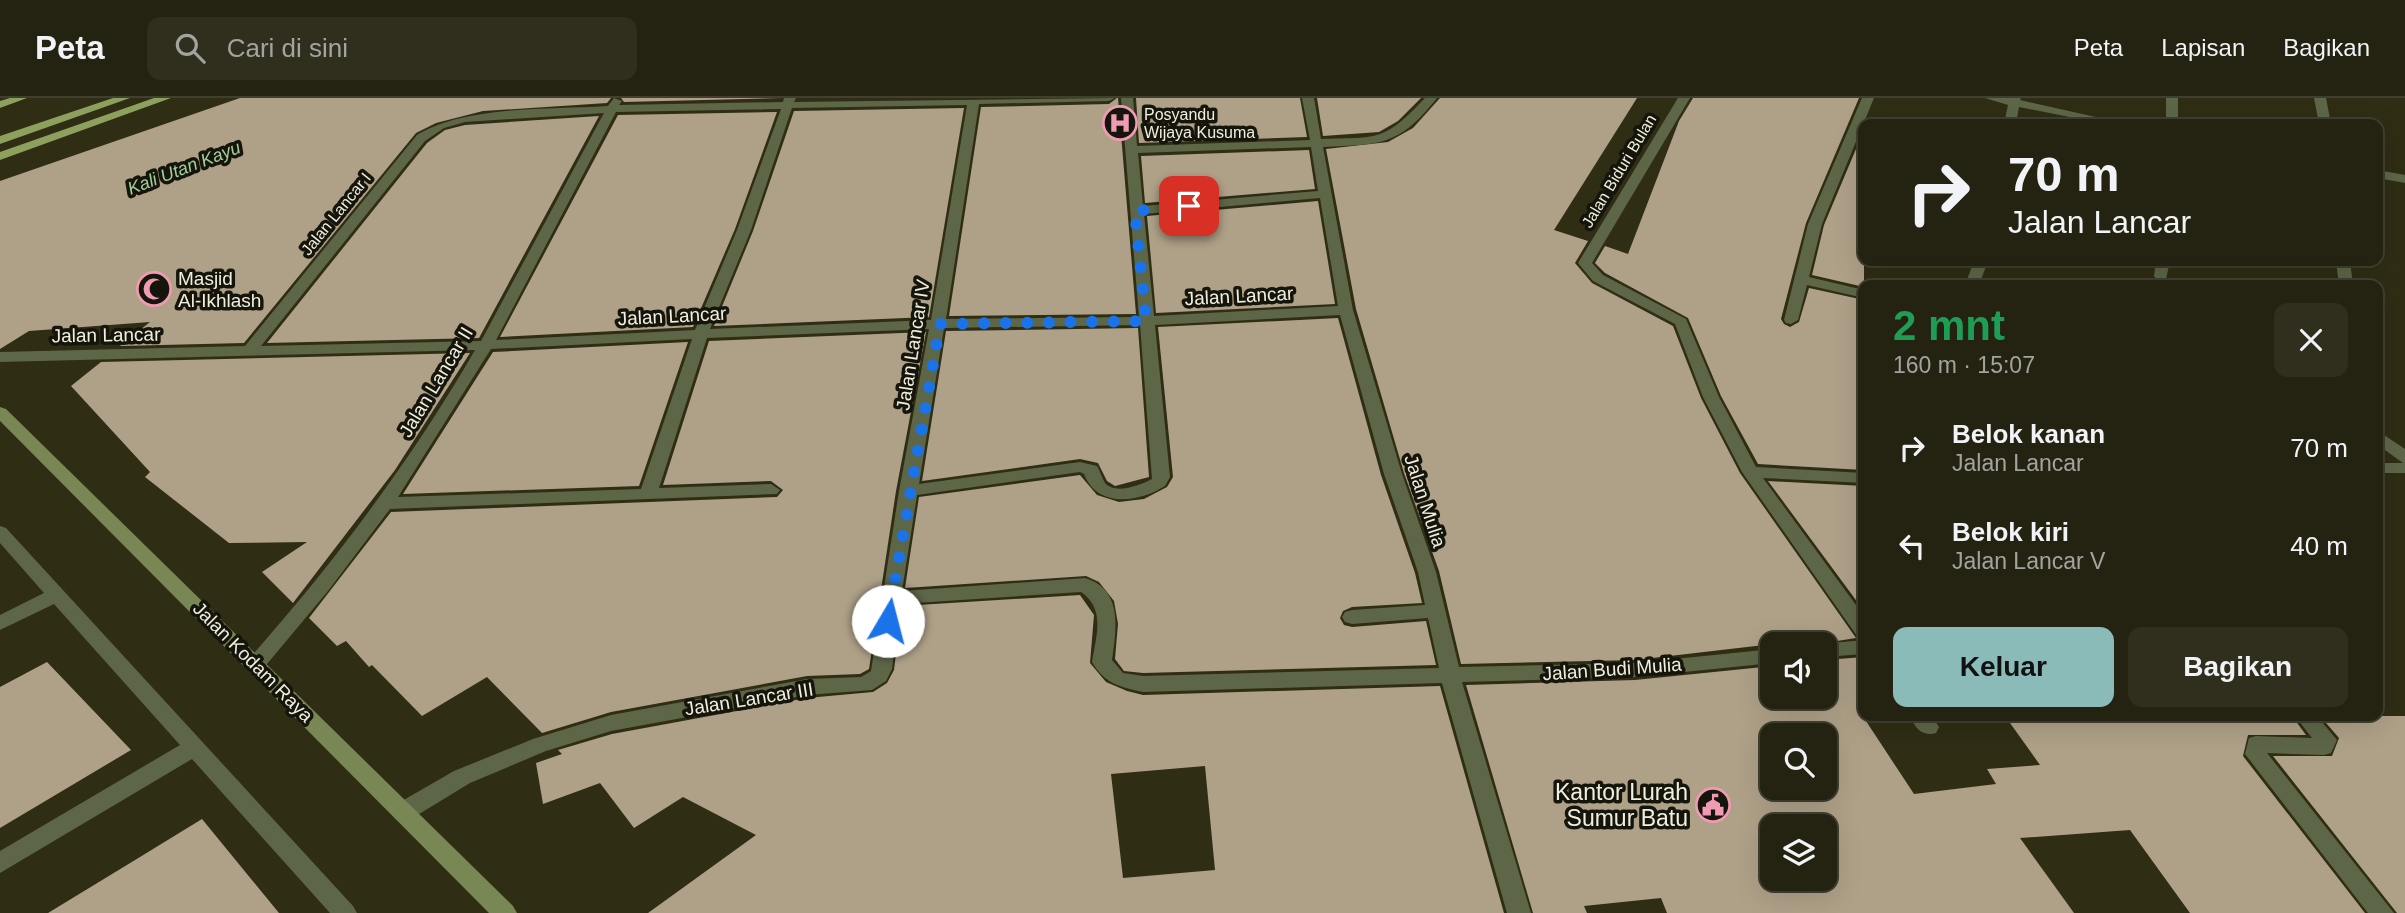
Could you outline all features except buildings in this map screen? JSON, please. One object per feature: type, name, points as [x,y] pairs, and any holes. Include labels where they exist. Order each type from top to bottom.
[{"type":"main road","points":[[0,105],[21,98]]},
{"type":"main road","points":[[0,140],[124,98]]},
{"type":"main road","points":[[0,156],[165,98]]},
{"type":"street","name":"Jalan Lancar I","points":[[249,351],[421,138],[440,126],[464,119],[614,103],[1109,98]]},
{"type":"street","points":[[908,491],[1080,467],[1091,470],[1099,487],[1108,491],[1141,490],[1154,486],[1161,477],[1135,211],[1133,150],[1127,98]]},
{"type":"street","name":"Jalan Mulia","points":[[1308,98],[1314,145],[1346,310],[1393,474],[1427,572],[1451,678],[1519,913]]},
{"type":"street","points":[[1133,150],[1378,141],[1401,130],[1431,98]]},
{"type":"street","name":"Jalan Biduri Bulan","points":[[1684,98],[1585,263],[1598,278],[1681,322],[1711,397],[1750,472]]},
{"type":"street","points":[[1858,119],[1867,98]]},
{"type":"street","points":[[1991,98],[2015,100],[2099,119]]},
{"type":"street","points":[[2172,98],[2172,119]]},
{"type":"street","points":[[2320,98],[2324,119]]},
{"type":"street","name":"Jalan Lancar IV","points":[[891,598],[908,491],[940,324],[949,243],[973,99]]},
{"type":"street","points":[[2011,119],[2015,100]]},
{"type":"street","points":[[648,494],[701,334],[744,230],[788,102]]},
{"type":"street","name":"Jalan Lancar II","points":[[255,665],[316,595],[386,503],[484,345],[614,103]]},
{"type":"street","points":[[1791,320],[1815,223],[1858,120]]},
{"type":"street","points":[[2383,175],[2405,178]]},
{"type":"street","points":[[1135,211],[1323,194]]},
{"type":"street","points":[[2161,276],[2162,266]]},
{"type":"street","points":[[1801,279],[1858,293]]},
{"type":"street","name":"Jalan Lancar","points":[[0,357],[484,345],[940,324],[1146,321],[1346,310]]},
{"type":"street","name":"Jalan Kodam Raya","points":[[0,412],[505,913]]},
{"type":"street","points":[[2383,440],[2405,458]]},
{"type":"street","points":[[2383,468],[2405,468]]},
{"type":"street","points":[[1750,472],[1858,478]]},
{"type":"street","points":[[1750,472],[1858,623]]},
{"type":"street","points":[[386,503],[771,490]]},
{"type":"street","points":[[0,532],[345,913]]},
{"type":"street","name":"Jalan Budi Mulia","points":[[891,598],[1085,585],[1100,594],[1108,612],[1102,662],[1117,679],[1143,684],[1451,678],[1635,670],[1760,657]]},
{"type":"street","points":[[0,623],[56,595]]},
{"type":"street","name":"Jalan Lancar III","points":[[402,812],[462,777],[540,746],[611,723],[807,687],[865,685],[879,676],[882,669],[891,598]]},
{"type":"street","points":[[1352,617],[1434,611]]},
{"type":"street","points":[[1837,649],[1858,647]]},
{"type":"street","points":[[2309,721],[2326,740],[2324,747],[2256,744],[2256,754],[2382,913]]},
{"type":"street","points":[[0,863],[195,747]]},
{"type":"place","name":"Posyandu Wijaya Kusuma","points":[[1120,123]]},
{"type":"place","name":"Masjid Al-Ikhlash","points":[[154,289]]},
{"type":"place","name":"Kantor Lurah Sumur Batu","points":[[1713,805]]},
{"type":"route","points":[[888,621],[908,491],[940,324],[1146,321],[1135,211],[1189,206]]},
{"type":"water label","name":"Kali Utan Kayu","points":[[184,168]]}]
